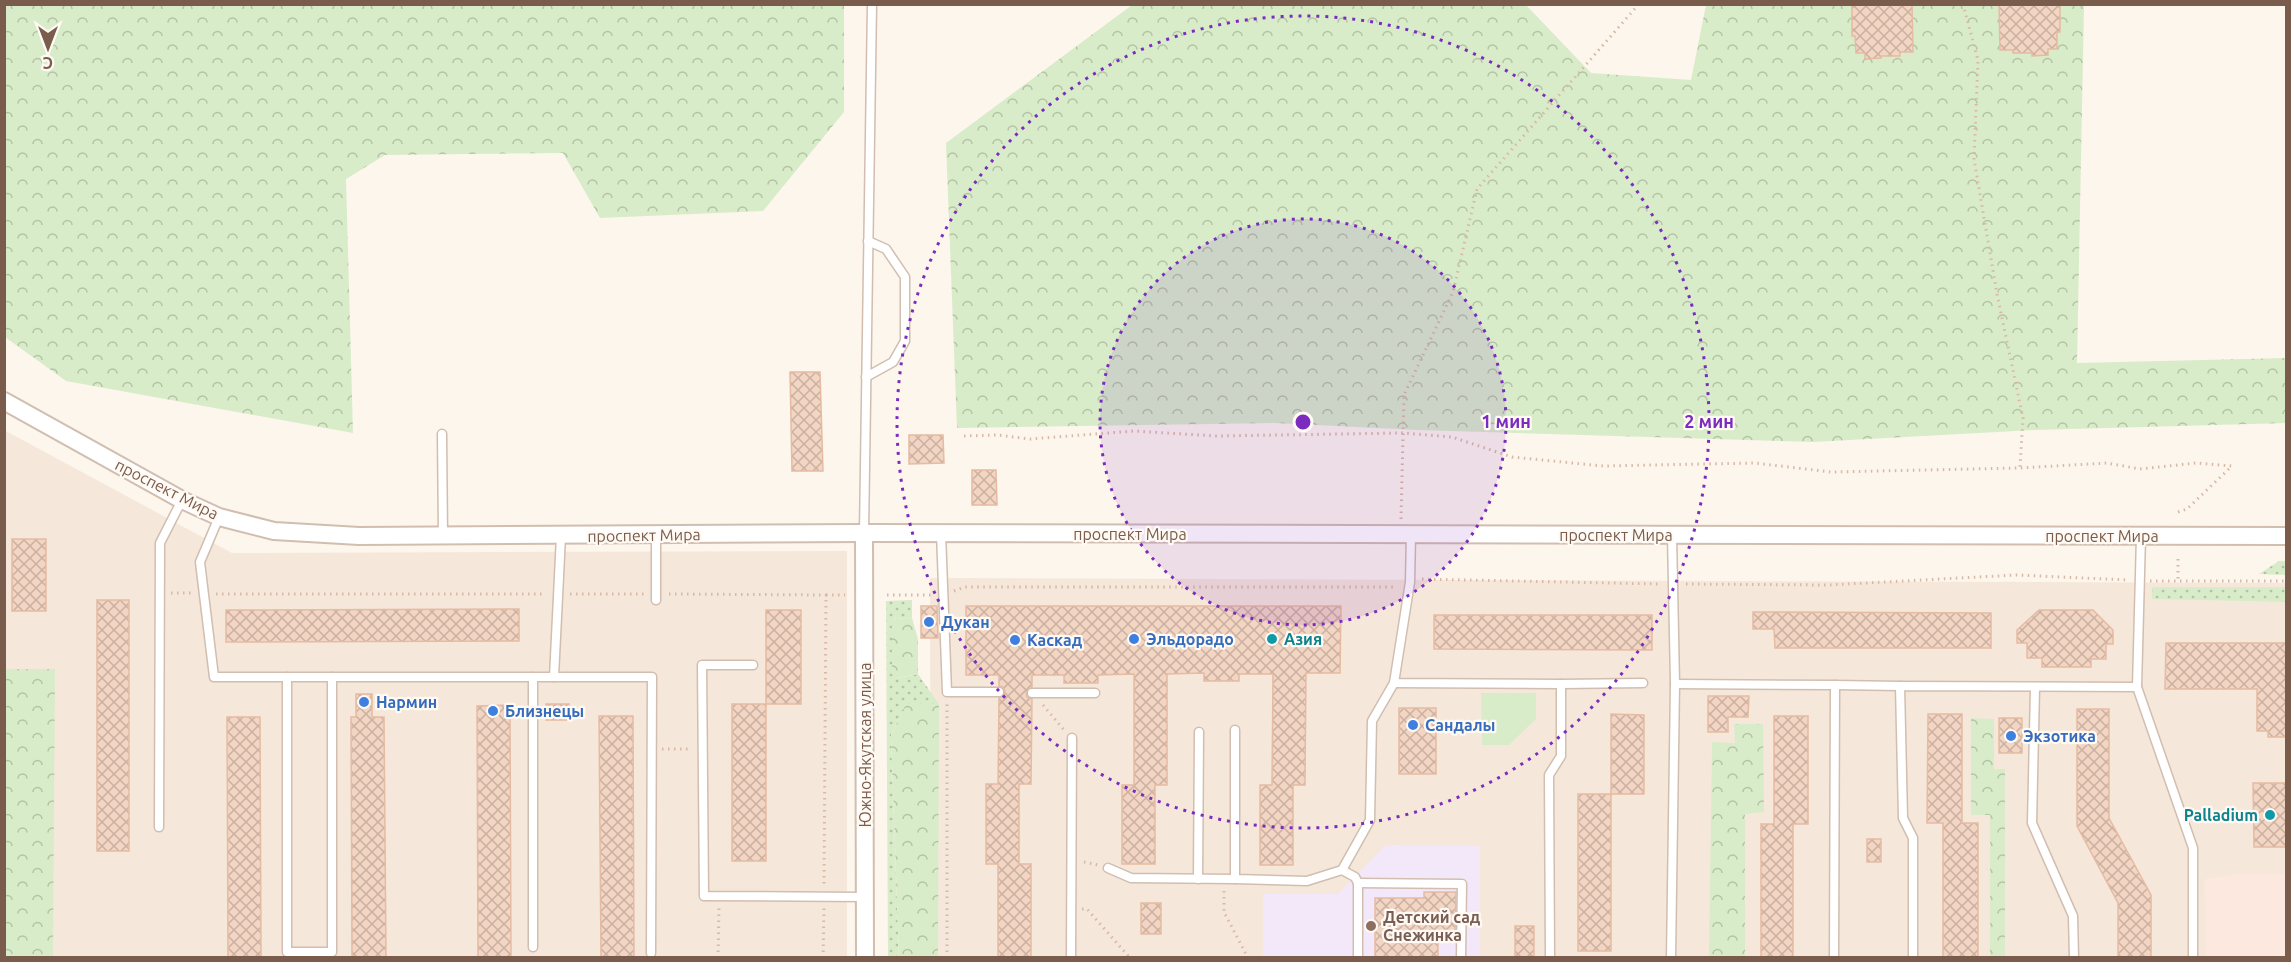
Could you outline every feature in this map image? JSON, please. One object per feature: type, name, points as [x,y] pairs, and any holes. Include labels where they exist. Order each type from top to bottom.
[{"type":"street","name":"проспект Мира","points":[[4,401],[182,500],[219,517],[274,531],[359,536],[864,533],[2286,536]]},
{"type":"street","name":"Южно-Якутская улица","points":[[864,533],[865,957]]},
{"type":"lane","points":[[864,533],[872,4]]},
{"type":"lane","points":[[866,377],[892,362],[905,341],[905,277],[886,249],[868,241]]},
{"type":"lane","points":[[442,434],[442,536]]},
{"type":"lane","points":[[159,827],[160,543],[182,500]]},
{"type":"lane","points":[[219,517],[200,562],[214,676],[652,677],[651,953]]},
{"type":"lane","points":[[941,534],[947,692],[999,692]]},
{"type":"lane","points":[[1342,870],[1370,819],[1372,721],[1394,683],[1410,582],[1406,534]]},
{"type":"lane","points":[[656,535],[656,597]]},
{"type":"lane","points":[[1671,957],[1675,684],[1672,535]]},
{"type":"lane","points":[[555,677],[561,536]]},
{"type":"lane","points":[[2141,536],[2137,687],[2193,848],[2193,957]]},
{"type":"lane","points":[[753,665],[702,665],[704,896],[865,897]]},
{"type":"lane","points":[[287,677],[285,954],[332,952],[332,677]]},
{"type":"lane","points":[[533,677],[533,947]]},
{"type":"lane","points":[[1394,683],[1643,683]]},
{"type":"lane","points":[[1550,957],[1549,775],[1561,756],[1561,684]]},
{"type":"lane","points":[[1675,684],[2137,687]]},
{"type":"lane","points":[[1834,957],[1835,685]]},
{"type":"lane","points":[[1899,686],[1903,818],[1913,838],[1913,957]]},
{"type":"lane","points":[[2034,688],[2032,823],[2073,916],[2074,957]]},
{"type":"lane","points":[[1032,693],[1095,693]]},
{"type":"lane","points":[[1235,730],[1235,879]]},
{"type":"lane","points":[[1198,879],[1199,732]]},
{"type":"lane","points":[[1071,957],[1072,738]]},
{"type":"lane","points":[[1108,868],[1131,878],[1307,880],[1342,870],[1355,877],[1358,883],[1358,957]]},
{"type":"lane","points":[[1358,883],[1462,884],[1461,957]]},
{"type":"path","points":[[1406,534],[1404,395],[1453,292],[1477,189],[1639,4]]},
{"type":"path","points":[[1963,4],[1978,60],[1974,159],[1997,294],[2024,418],[2020,468]]},
{"type":"path","points":[[963,436],[998,435],[1029,439],[1134,431],[1216,436],[1403,433],[1452,437],[1512,457],[1603,466],[1755,463],[1831,472],[1886,469],[2020,468],[2107,463],[2140,469],[2196,463],[2232,466],[2187,509],[2178,512]]},
{"type":"path","points":[[2178,559],[2178,581]]},
{"type":"path","points":[[887,595],[943,595],[965,587],[1400,587],[1417,579],[1828,585],[2016,575],[2140,581],[2286,581]]},
{"type":"path","points":[[160,593],[558,594],[656,597],[845,595]]},
{"type":"path","points":[[823,957],[826,595]]},
{"type":"path","points":[[946,957],[947,692]]},
{"type":"path","points":[[1032,693],[1072,738]]},
{"type":"path","points":[[652,749],[702,749]]},
{"type":"path","points":[[1224,879],[1224,912],[1248,957]]},
{"type":"path","points":[[718,957],[719,896]]},
{"type":"path","points":[[1087,909],[1130,957]]},
{"type":"shaded area","points":[[4,430],[232,553],[847,551],[847,957],[5,957]]},
{"type":"shaded area","points":[[930,578],[2286,583],[2286,957],[931,957]]},
{"type":"shaded area","name":"Детский сад Снежинка","points":[[1386,845],[1480,846],[1480,957],[1263,958],[1263,894],[1338,894]]},
{"type":"shaded area","points":[[2241,874],[2286,874],[2286,957],[2206,957],[2205,879]]},
{"type":"green space","points":[[5,4],[844,5],[844,112],[763,211],[600,218],[563,153],[385,155],[346,179],[353,433],[66,381],[5,337]]},
{"type":"green space","points":[[1132,5],[1526,5],[1591,73],[1691,80],[1706,5],[2084,5],[2077,363],[2286,358],[2286,423],[2035,430],[1813,442],[1417,430],[1276,423],[957,428],[946,143]]},
{"type":"green space","points":[[2279,561],[2286,561],[2286,575],[2259,574]]},
{"type":"green space","points":[[2152,587],[2286,587],[2286,602],[2152,599]]},
{"type":"green space","points":[[912,600],[912,618],[892,619],[897,678],[918,674],[939,704],[906,704],[891,735],[899,958],[888,957],[886,601]]},
{"type":"green space","points":[[912,618],[918,639],[918,674],[896,678],[892,667],[892,619]]},
{"type":"green space","points":[[5,669],[55,669],[53,957],[5,957]]},
{"type":"green space","points":[[1481,693],[1536,693],[1536,719],[1509,745],[1482,745]]},
{"type":"green space","points":[[906,704],[939,704],[938,957],[899,957],[891,735]]},
{"type":"green space","points":[[1971,718],[1994,719],[1994,769],[2005,769],[2005,957],[1990,957],[1990,815],[1971,815]]},
{"type":"green space","points":[[1734,724],[1763,724],[1764,812],[1745,814],[1745,957],[1709,957],[1712,742],[1735,743]]},
{"type":"building","points":[[1852,4],[1912,4],[1913,52],[1900,52],[1900,56],[1865,59],[1865,53],[1856,53],[1855,36],[1852,36]]},
{"type":"building","points":[[1999,4],[2060,4],[2060,32],[2057,32],[2057,49],[2048,49],[2048,55],[2032,56],[2032,53],[2000,50]]},
{"type":"building","points":[[790,372],[820,372],[823,471],[792,471]]},
{"type":"building","points":[[909,435],[943,435],[944,463],[909,464]]},
{"type":"building","points":[[972,470],[996,470],[997,505],[972,505]]},
{"type":"building","points":[[12,539],[46,539],[46,611],[12,611]]},
{"type":"building","points":[[97,600],[129,600],[129,851],[97,851]]},
{"type":"building","name":"Дукан","points":[[921,606],[937,606],[938,638],[921,638]]},
{"type":"building","points":[[966,606],[1341,606],[1340,673],[1306,673],[1305,785],[1293,785],[1293,865],[1260,865],[1260,785],[1272,785],[1273,674],[1239,674],[1239,681],[1204,681],[1204,673],[1167,674],[1167,785],[1155,785],[1155,864],[1122,864],[1122,785],[1134,785],[1134,674],[1098,675],[1098,683],[1064,683],[1064,675],[1032,675],[1032,687],[1026,692],[1027,697],[1032,699],[1031,784],[1019,784],[1019,864],[1031,864],[1031,957],[998,957],[998,864],[986,864],[986,784],[998,784],[999,698],[1004,696],[1005,691],[999,686],[999,675],[966,675]]},
{"type":"building","points":[[519,609],[519,641],[226,642],[226,610]]},
{"type":"building","points":[[766,610],[801,610],[801,704],[766,704]]},
{"type":"building","points":[[2039,610],[2093,610],[2113,630],[2113,644],[2106,644],[2106,659],[2091,659],[2091,667],[2042,667],[2042,658],[2027,658],[2027,643],[2017,643],[2017,630]]},
{"type":"building","points":[[1753,612],[1991,613],[1991,648],[1775,648],[1774,629],[1753,629]]},
{"type":"building","points":[[1434,615],[1652,615],[1652,650],[1434,649]]},
{"type":"building","points":[[2166,643],[2286,643],[2286,737],[2268,737],[2268,731],[2257,731],[2257,689],[2165,689]]},
{"type":"building","points":[[356,694],[372,694],[372,717],[384,717],[386,957],[352,957],[351,717],[356,717]]},
{"type":"building","points":[[1708,696],[1749,696],[1748,717],[1728,717],[1728,732],[1708,732]]},
{"type":"building","points":[[546,704],[569,704],[569,720],[546,720]]},
{"type":"building","points":[[732,704],[766,704],[766,861],[732,861]]},
{"type":"building","points":[[510,705],[511,957],[478,957],[477,706]]},
{"type":"building","points":[[1399,708],[1436,708],[1436,774],[1399,774]]},
{"type":"building","points":[[2077,709],[2109,709],[2109,818],[2151,895],[2151,957],[2118,957],[2118,903],[2077,826]]},
{"type":"building","points":[[1611,714],[1644,715],[1644,794],[1611,794]]},
{"type":"building","points":[[1928,714],[1962,714],[1962,823],[1978,823],[1978,957],[1943,957],[1943,823],[1927,823]]},
{"type":"building","points":[[599,716],[633,716],[634,957],[601,957]]},
{"type":"building","points":[[1774,716],[1808,716],[1808,824],[1793,824],[1793,957],[1761,957],[1761,824],[1774,824]]},
{"type":"building","points":[[227,717],[260,717],[261,957],[228,957]]},
{"type":"building","name":"Экзотика","points":[[1999,718],[2022,718],[2022,753],[1999,753]]},
{"type":"building","name":"Palladium","points":[[2253,783],[2286,783],[2286,847],[2254,847]]},
{"type":"building","points":[[1578,794],[1611,794],[1611,951],[1578,951]]},
{"type":"building","points":[[1867,839],[1881,839],[1881,862],[1867,862]]},
{"type":"building","points":[[1424,892],[1456,892],[1455,931],[1438,931],[1438,957],[1375,957],[1375,898],[1424,898]]},
{"type":"building","points":[[1141,903],[1161,903],[1161,934],[1141,934]]},
{"type":"building","points":[[1515,926],[1534,926],[1534,957],[1515,957]]},
{"type":"place","name":"Дукан","points":[[929,622]]},
{"type":"place","name":"Эльдорадо","points":[[1134,639]]},
{"type":"place","name":"Азия","points":[[1272,639]]},
{"type":"place","name":"Каскад","points":[[1015,640]]},
{"type":"place","name":"Нармин","points":[[364,702]]},
{"type":"place","name":"Близнецы","points":[[493,711]]},
{"type":"place","name":"Сандалы","points":[[1413,725]]},
{"type":"place","name":"Экзотика","points":[[2011,736]]},
{"type":"place","name":"Palladium","points":[[2270,815]]},
{"type":"place","name":"Детский сад Снежинка","points":[[1371,926]]}]
